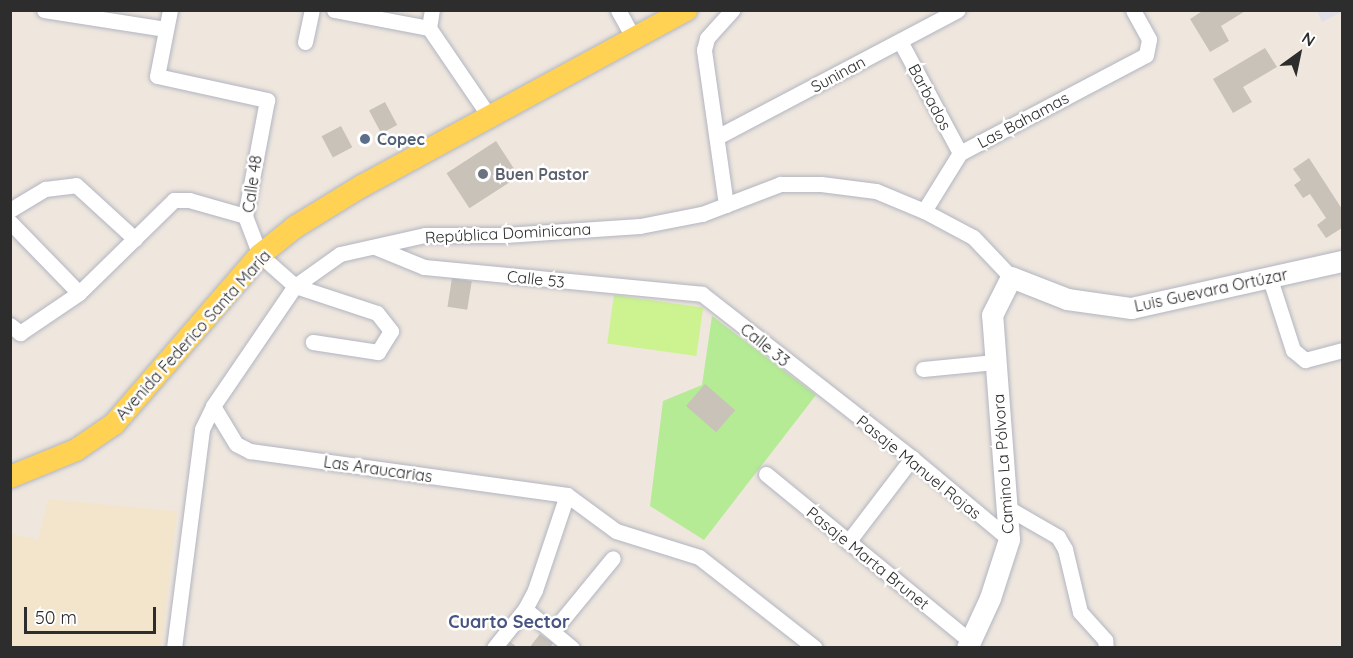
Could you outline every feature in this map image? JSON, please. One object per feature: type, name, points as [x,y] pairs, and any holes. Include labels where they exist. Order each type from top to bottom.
[{"type":"main road","name":"Avenida Federico Santa María","points":[[10,477],[76,450],[114,424],[260,255],[295,227],[362,186],[491,118],[633,37],[686,10]]},
{"type":"street","points":[[44,10],[69,12],[166,29],[170,10]]},
{"type":"street","points":[[305,42],[312,10]]},
{"type":"street","points":[[334,10],[429,28]]},
{"type":"street","points":[[432,10],[429,28],[491,118]]},
{"type":"street","points":[[618,10],[633,37]]},
{"type":"street","points":[[726,205],[704,50],[707,38],[732,10]]},
{"type":"street","name":"Suninan","points":[[717,138],[958,10]]},
{"type":"street","name":"Las Bahamas","points":[[924,210],[960,153],[1146,55],[1149,39],[1133,10]]},
{"type":"street","name":"Calle 48","points":[[166,29],[157,76],[267,100],[245,216],[260,255],[295,286]]},
{"type":"street","name":"Barbados","points":[[900,41],[960,153]]},
{"type":"street","name":"República Dominicana","points":[[174,648],[202,429],[213,405],[295,286],[340,254],[425,235],[505,235],[640,226],[702,214],[780,184],[821,184],[876,190],[924,210],[973,237],[1011,277]]},
{"type":"street","points":[[10,210],[45,189],[76,185],[135,238]]},
{"type":"street","points":[[10,325],[20,333],[79,293],[174,200],[189,200],[245,216]]},
{"type":"street","points":[[10,222],[79,293]]},
{"type":"street","name":"Calle 53","points":[[375,247],[424,267],[702,294]]},
{"type":"street","name":"Luis Guevara Ortúzar","points":[[1011,277],[1067,299],[1131,308],[1270,279],[1342,261]]},
{"type":"street","name":"Camino La Pólvora","points":[[968,644],[994,588],[1009,539],[992,315],[1011,277]]},
{"type":"street","points":[[1270,279],[1293,350],[1305,360],[1342,350]]},
{"type":"street","points":[[295,286],[377,313],[391,331],[378,352],[313,342]]},
{"type":"street","name":"Calle 33","points":[[702,294],[829,396]]},
{"type":"street","points":[[923,369],[995,362]]},
{"type":"street","name":"Pasaje Manuel Rojas","points":[[829,396],[912,458],[1009,539]]},
{"type":"street","name":"Las Araucarias","points":[[213,405],[236,444],[250,451],[567,495]]},
{"type":"street","points":[[848,542],[912,458]]},
{"type":"street","name":"Pasaje Marta Brunet","points":[[766,474],[968,644]]},
{"type":"street","points":[[494,648],[525,609],[567,495],[616,531],[699,557],[815,648]]},
{"type":"street","points":[[1008,508],[1058,537],[1065,549],[1080,612],[1105,640],[1106,648]]},
{"type":"street","points":[[553,632],[613,558]]},
{"type":"street","points":[[525,609],[572,648]]},
{"type":"shaded area","points":[[1317,11],[1342,11],[1342,12],[1322,22]]},
{"type":"shaded area","points":[[48,499],[177,511],[161,647],[11,647],[11,534],[38,540]]},
{"type":"green space","points":[[614,295],[703,308],[696,356],[607,344]]},
{"type":"green space","points":[[712,316],[816,395],[704,540],[650,506],[663,401],[702,385]]},
{"type":"building","points":[[1204,10],[1247,10],[1221,26],[1229,41],[1210,52],[1190,19]]},
{"type":"building","points":[[1265,48],[1277,67],[1243,87],[1252,102],[1233,113],[1213,79]]},
{"type":"building","points":[[385,102],[397,125],[381,133],[369,110]]},
{"type":"building","points":[[341,126],[352,147],[333,158],[322,136]]},
{"type":"building","name":"Buen Pastor","points":[[496,141],[519,176],[469,208],[447,173]]},
{"type":"building","points":[[1309,158],[1342,209],[1342,228],[1326,238],[1317,225],[1326,218],[1310,194],[1303,198],[1294,185],[1301,180],[1293,169]]},
{"type":"building","points":[[452,278],[472,281],[467,310],[447,307]]},
{"type":"building","points":[[705,384],[735,410],[716,432],[686,406]]},
{"type":"building","points":[[540,634],[553,643],[550,648],[529,648]]},
{"type":"building","points":[[509,641],[518,648],[504,648]]},
{"type":"place","name":"Copec","points":[[365,139]]},
{"type":"place","name":"Buen Pastor","points":[[483,174]]},
{"type":"district","name":"Cuarto Sector","points":[[509,622]]}]
